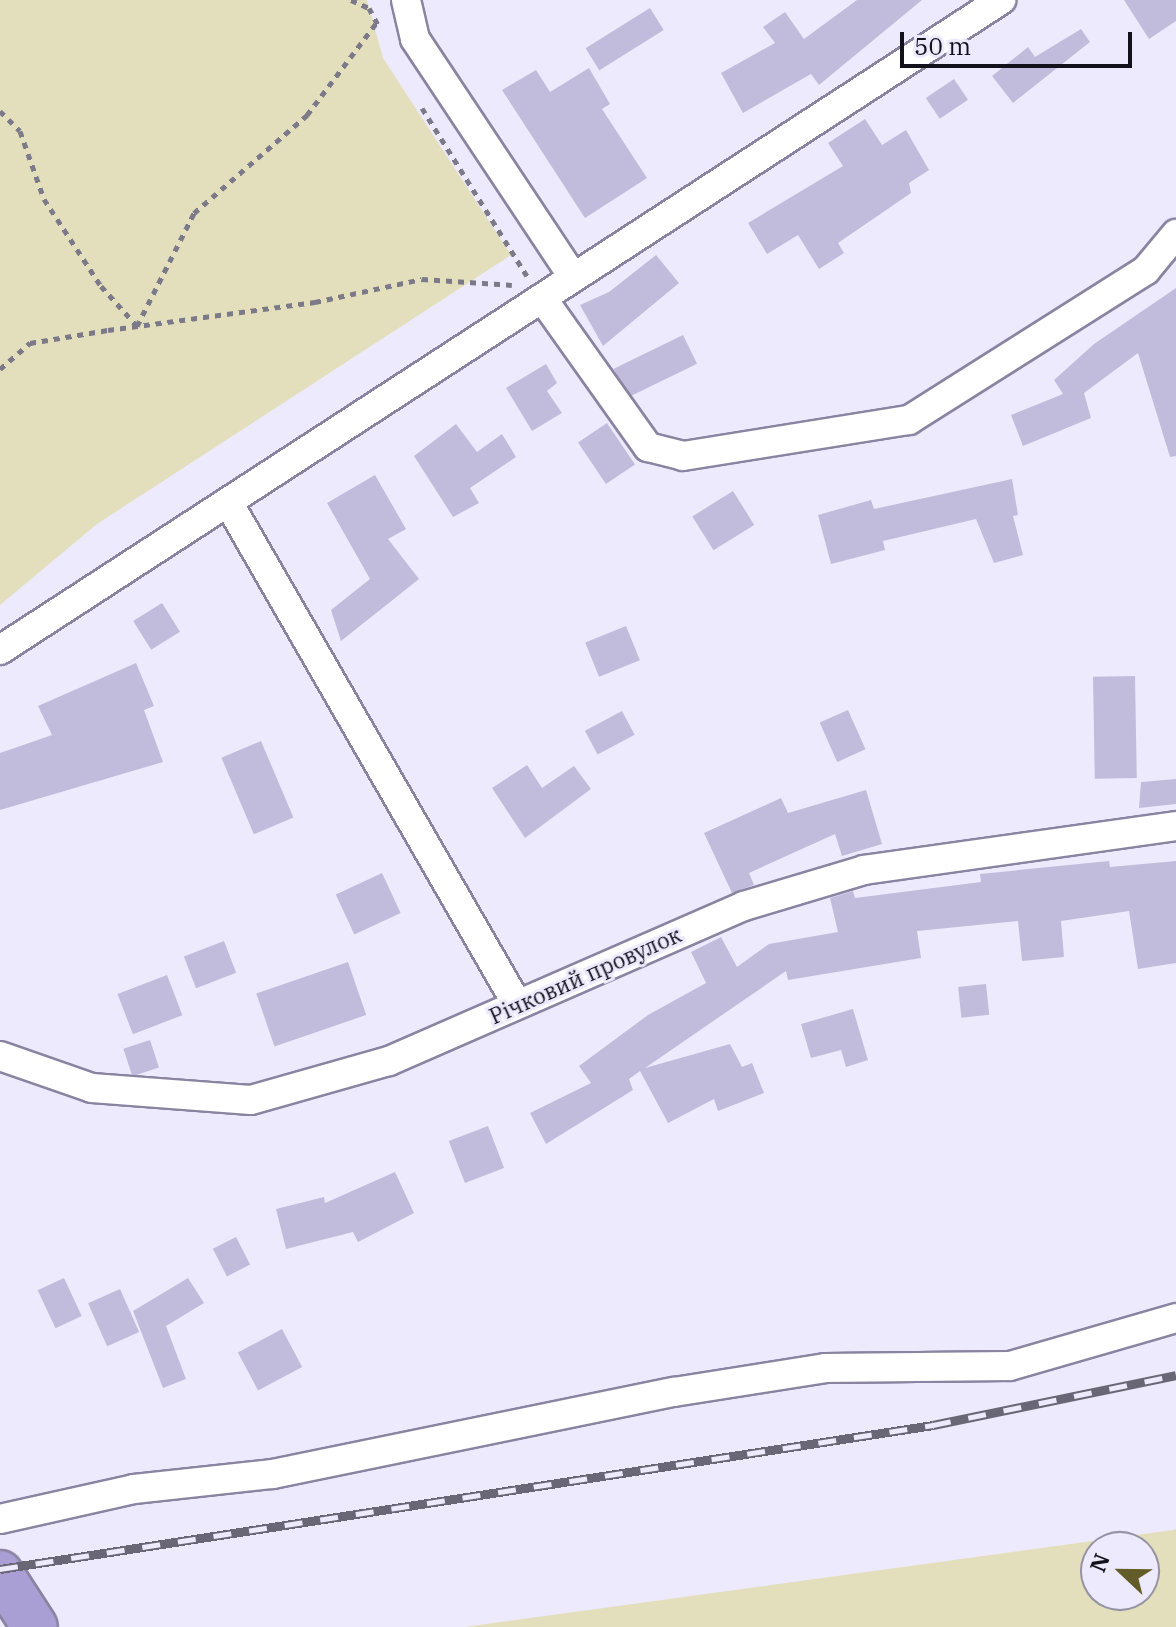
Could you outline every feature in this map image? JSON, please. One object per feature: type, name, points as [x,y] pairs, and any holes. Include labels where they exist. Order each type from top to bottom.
[{"type":"highway","points":[[0,1573],[35,1627]]},
{"type":"street","points":[[406,0],[415,39],[573,277]]},
{"type":"street","points":[[0,650],[1001,0]]},
{"type":"street","points":[[542,298],[648,447],[683,456],[909,420],[1146,270],[1176,234]]},
{"type":"street","points":[[228,502],[517,1004]]},
{"type":"street","name":"Річковий провулок","points":[[0,1056],[92,1088],[251,1100],[389,1061],[744,906],[864,870],[1176,826]]},
{"type":"street","points":[[0,1519],[134,1489],[273,1474],[795,1373],[1010,1366],[1176,1318]]},
{"type":"path","points":[[351,0],[369,8]]},
{"type":"path","points":[[366,0],[382,33]]},
{"type":"path","points":[[137,326],[194,213],[307,115],[377,22]]},
{"type":"path","points":[[417,97],[453,165],[542,298]]},
{"type":"path","points":[[0,111],[20,131],[44,199],[101,286],[137,326]]},
{"type":"path","points":[[0,369],[30,343],[315,302],[422,279],[500,280],[542,298]]},
{"type":"shaded area","points":[[0,0],[367,0],[383,58],[511,255],[97,524],[0,605]]},
{"type":"shaded area","points":[[1176,1529],[1176,1627],[464,1627],[1080,1542],[1080,1611],[1160,1611],[1160,1531]]},
{"type":"building","points":[[857,0],[922,0],[819,85],[811,74],[743,113],[721,73],[775,43],[763,27],[785,12],[804,39]]},
{"type":"building","points":[[1124,0],[1176,0],[1176,21],[1149,39]]},
{"type":"building","points":[[650,8],[664,30],[599,70],[586,48]]},
{"type":"building","points":[[1081,29],[1090,42],[1013,103],[992,76],[1028,47],[1035,57]]},
{"type":"building","points":[[589,68],[610,104],[602,109],[647,178],[585,218],[502,90],[536,70],[550,92]]},
{"type":"building","points":[[954,79],[968,100],[940,119],[926,98]]},
{"type":"building","points":[[865,119],[882,145],[906,130],[929,170],[909,183],[911,193],[838,243],[844,253],[819,269],[798,235],[767,254],[748,223],[843,166],[828,143]]},
{"type":"building","points":[[656,255],[679,283],[603,346],[580,305],[609,292]]},
{"type":"building","points":[[1176,288],[1176,456],[1170,457],[1138,353],[1084,393],[1091,418],[1023,446],[1011,415],[1063,394],[1054,380],[1094,344]]},
{"type":"building","points":[[683,335],[697,364],[628,398],[614,369]]},
{"type":"building","points":[[546,364],[557,383],[547,391],[562,413],[532,431],[506,388]]},
{"type":"building","points":[[607,423],[635,464],[606,484],[578,443]]},
{"type":"building","points":[[456,424],[477,452],[502,434],[516,457],[470,488],[479,503],[453,517],[414,456]]},
{"type":"building","points":[[375,475],[406,529],[388,539],[419,579],[341,641],[331,610],[370,579],[327,503]]},
{"type":"building","points":[[1012,479],[1018,515],[1013,516],[1023,555],[994,563],[976,519],[883,541],[885,550],[831,564],[818,515],[871,500],[874,509]]},
{"type":"building","points":[[733,491],[754,525],[713,550],[692,516]]},
{"type":"building","points":[[162,603],[180,632],[151,650],[133,621]]},
{"type":"building","points":[[626,626],[640,660],[599,677],[585,642]]},
{"type":"building","points":[[136,663],[154,706],[144,710],[163,762],[0,810],[0,753],[52,735],[38,706]]},
{"type":"building","points":[[1135,676],[1137,778],[1095,779],[1093,677]]},
{"type":"building","points":[[848,710],[865,749],[837,762],[820,723]]},
{"type":"building","points":[[622,711],[635,735],[598,755],[585,731]]},
{"type":"building","points":[[261,741],[293,817],[254,834],[221,758]]},
{"type":"building","points":[[527,765],[542,788],[574,766],[591,789],[525,838],[492,788]]},
{"type":"building","points":[[1176,779],[1176,804],[1139,808],[1141,782]]},
{"type":"building","points":[[866,790],[882,844],[842,856],[835,834],[749,873],[754,885],[732,893],[704,833],[781,798],[788,813]]},
{"type":"building","points":[[1109,861],[1110,867],[1176,861],[1176,963],[1138,969],[1129,911],[1061,921],[1064,957],[1022,961],[1018,921],[917,931],[921,958],[788,980],[786,971],[645,1068],[730,1044],[742,1067],[752,1063],[764,1093],[718,1111],[714,1099],[668,1123],[640,1071],[629,1079],[633,1090],[546,1144],[530,1113],[591,1083],[579,1066],[648,1015],[706,983],[691,952],[721,937],[737,967],[769,944],[838,932],[830,898],[853,891],[855,898],[981,882],[980,874]]},
{"type":"building","points":[[382,873],[401,913],[354,934],[336,895]]},
{"type":"building","points":[[224,941],[236,973],[196,988],[184,956]]},
{"type":"building","points":[[348,962],[366,1015],[275,1047],[256,994]]},
{"type":"building","points":[[167,975],[182,1015],[133,1034],[118,994]]},
{"type":"building","points":[[986,984],[989,1015],[961,1018],[958,987]]},
{"type":"building","points":[[853,1009],[868,1060],[846,1067],[841,1050],[811,1058],[801,1024]]},
{"type":"building","points":[[150,1040],[159,1068],[132,1076],[123,1049]]},
{"type":"building","points":[[488,1126],[504,1168],[465,1183],[449,1141]]},
{"type":"building","points":[[395,1172],[414,1213],[358,1242],[353,1232],[286,1249],[276,1209],[324,1197],[325,1203]]},
{"type":"building","points":[[236,1237],[250,1265],[227,1276],[213,1249]]},
{"type":"building","points":[[64,1278],[82,1316],[55,1328],[38,1290]]},
{"type":"building","points":[[188,1278],[204,1303],[166,1326],[186,1379],[163,1388],[133,1311]]},
{"type":"building","points":[[120,1289],[139,1332],[107,1346],[88,1303]]},
{"type":"building","points":[[282,1329],[302,1367],[258,1390],[238,1352]]},
{"type":"railway","points":[[0,1569],[933,1425],[1176,1375]]}]
